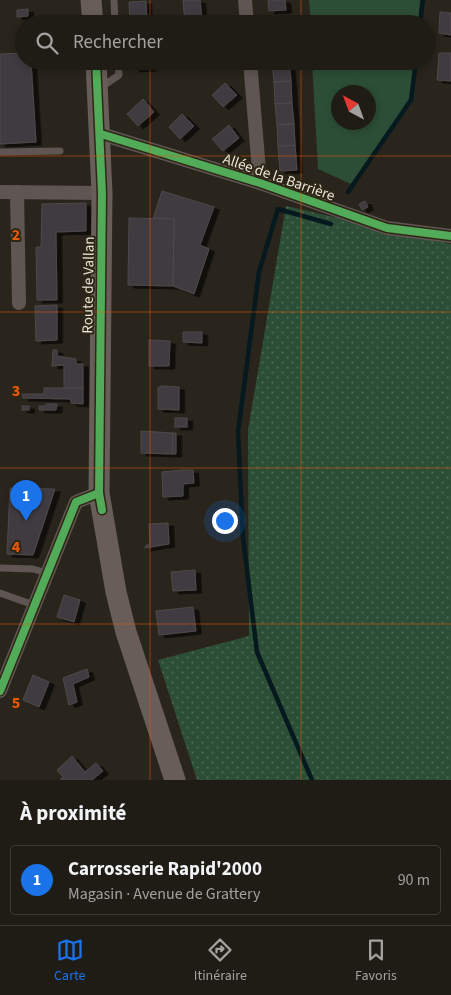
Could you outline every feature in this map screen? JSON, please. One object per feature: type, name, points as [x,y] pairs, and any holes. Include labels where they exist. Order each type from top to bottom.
[{"type":"main road","points":[[91,0],[92,15]]},
{"type":"main road","name":"Route de Vallan","points":[[97,70],[101,134],[102,193],[99,493],[116,592],[135,662],[175,780]]},
{"type":"street","points":[[245,0],[246,15]]},
{"type":"street","points":[[251,70],[260,183]]},
{"type":"street","name":"Allée de la Barrière","points":[[101,134],[260,183],[387,228],[451,236]]},
{"type":"street","points":[[0,192],[102,193]]},
{"type":"street","points":[[16,192],[19,303]]},
{"type":"street","points":[[0,691],[3,676],[76,502],[99,493]]},
{"type":"lane","points":[[114,0],[115,15]]},
{"type":"lane","points":[[98,90],[119,75],[119,70]]},
{"type":"lane","points":[[0,152],[60,151]]},
{"type":"lane","points":[[0,568],[47,573]]},
{"type":"lane","points":[[0,593],[34,605]]},
{"type":"green space","points":[[309,0],[420,0],[419,15],[310,15]]},
{"type":"green space","points":[[312,70],[413,70],[411,97],[351,184],[318,169]]},
{"type":"green space","points":[[286,206],[451,244],[451,780],[197,780],[158,660],[249,636],[248,430]]},
{"type":"building","points":[[183,0],[200,0],[202,15],[184,15]]},
{"type":"building","points":[[268,0],[285,0],[286,10],[269,11]]},
{"type":"building","points":[[146,1],[147,15],[130,15],[129,2]]},
{"type":"building","points":[[28,9],[28,15],[17,15],[17,10]]},
{"type":"building","points":[[440,12],[451,13],[451,35],[439,33]]},
{"type":"building","points":[[15,53],[15,70],[32,70],[36,142],[0,144],[0,54]]},
{"type":"building","points":[[439,53],[451,53],[451,81],[437,80]]},
{"type":"building","points":[[273,70],[290,70],[291,81],[274,82]]},
{"type":"building","points":[[291,81],[292,103],[275,104],[274,82]]},
{"type":"building","points":[[225,83],[237,95],[223,107],[212,95]]},
{"type":"building","points":[[143,99],[154,112],[138,126],[127,114]]},
{"type":"building","points":[[292,103],[294,124],[277,125],[275,104]]},
{"type":"building","points":[[182,114],[194,126],[180,139],[169,127]]},
{"type":"building","points":[[294,124],[295,145],[278,147],[277,125]]},
{"type":"building","points":[[229,125],[239,138],[223,151],[212,139]]},
{"type":"building","points":[[295,145],[297,170],[280,171],[278,147]]},
{"type":"building","points":[[162,191],[214,207],[200,245],[209,249],[194,294],[173,286],[174,219],[153,219]]},
{"type":"building","points":[[365,201],[368,207],[362,210],[359,204]]},
{"type":"building","points":[[86,203],[86,231],[56,232],[57,300],[37,300],[36,247],[41,247],[42,204]]},
{"type":"building","points":[[129,218],[174,219],[173,286],[128,285]]},
{"type":"building","points":[[57,305],[57,340],[36,341],[35,306]]},
{"type":"building","points":[[183,332],[202,332],[202,343],[183,342]]},
{"type":"building","points":[[149,340],[170,341],[169,366],[149,366]]},
{"type":"building","points":[[53,350],[57,350],[57,356],[76,359],[76,364],[83,364],[83,388],[64,388],[64,365],[52,366]]},
{"type":"building","points":[[161,386],[179,387],[179,410],[158,409],[158,388]]},
{"type":"building","points":[[44,388],[83,388],[83,404],[71,403],[71,399],[23,398],[22,394],[44,394]]},
{"type":"building","points":[[46,404],[57,404],[56,410],[39,410],[39,406],[46,406]]},
{"type":"building","points":[[22,406],[29,406],[29,410],[22,410]]},
{"type":"building","points":[[175,418],[187,418],[187,427],[175,427]]},
{"type":"building","points":[[141,431],[173,433],[172,454],[141,453]]},
{"type":"building","points":[[173,433],[176,433],[176,454],[172,454]]},
{"type":"building","points":[[193,470],[194,483],[183,484],[183,496],[163,497],[162,472]]},
{"type":"building","points":[[10,488],[55,489],[33,555],[7,554]]},
{"type":"building","points":[[168,523],[169,544],[145,548],[146,545],[150,545],[149,524]]},
{"type":"building","points":[[195,570],[196,590],[173,591],[171,572]]},
{"type":"building","points":[[64,595],[80,600],[74,622],[57,617]]},
{"type":"building","points":[[193,607],[196,631],[159,635],[156,611]]},
{"type":"building","points":[[87,669],[89,677],[73,684],[77,702],[69,705],[63,678]]},
{"type":"building","points":[[33,675],[49,682],[39,707],[23,700]]},
{"type":"building","points":[[72,756],[85,772],[96,763],[103,771],[92,780],[60,780],[63,777],[57,770]]},
{"type":"waterway","points":[[421,15],[423,0]]},
{"type":"waterway","points":[[348,192],[411,100],[415,70]]},
{"type":"waterway","points":[[312,780],[257,652],[243,537],[238,432],[259,272],[278,209],[331,224]]},
{"type":"cycle path","points":[[96,70],[102,193],[99,493],[102,510]]},
{"type":"cycle path","points":[[101,134],[260,183],[387,228],[451,236]]},
{"type":"cycle path","points":[[0,691],[76,502],[99,493]]},
{"type":"place","name":"Carrosserie Rapid'2000","points":[[26,521]]}]
